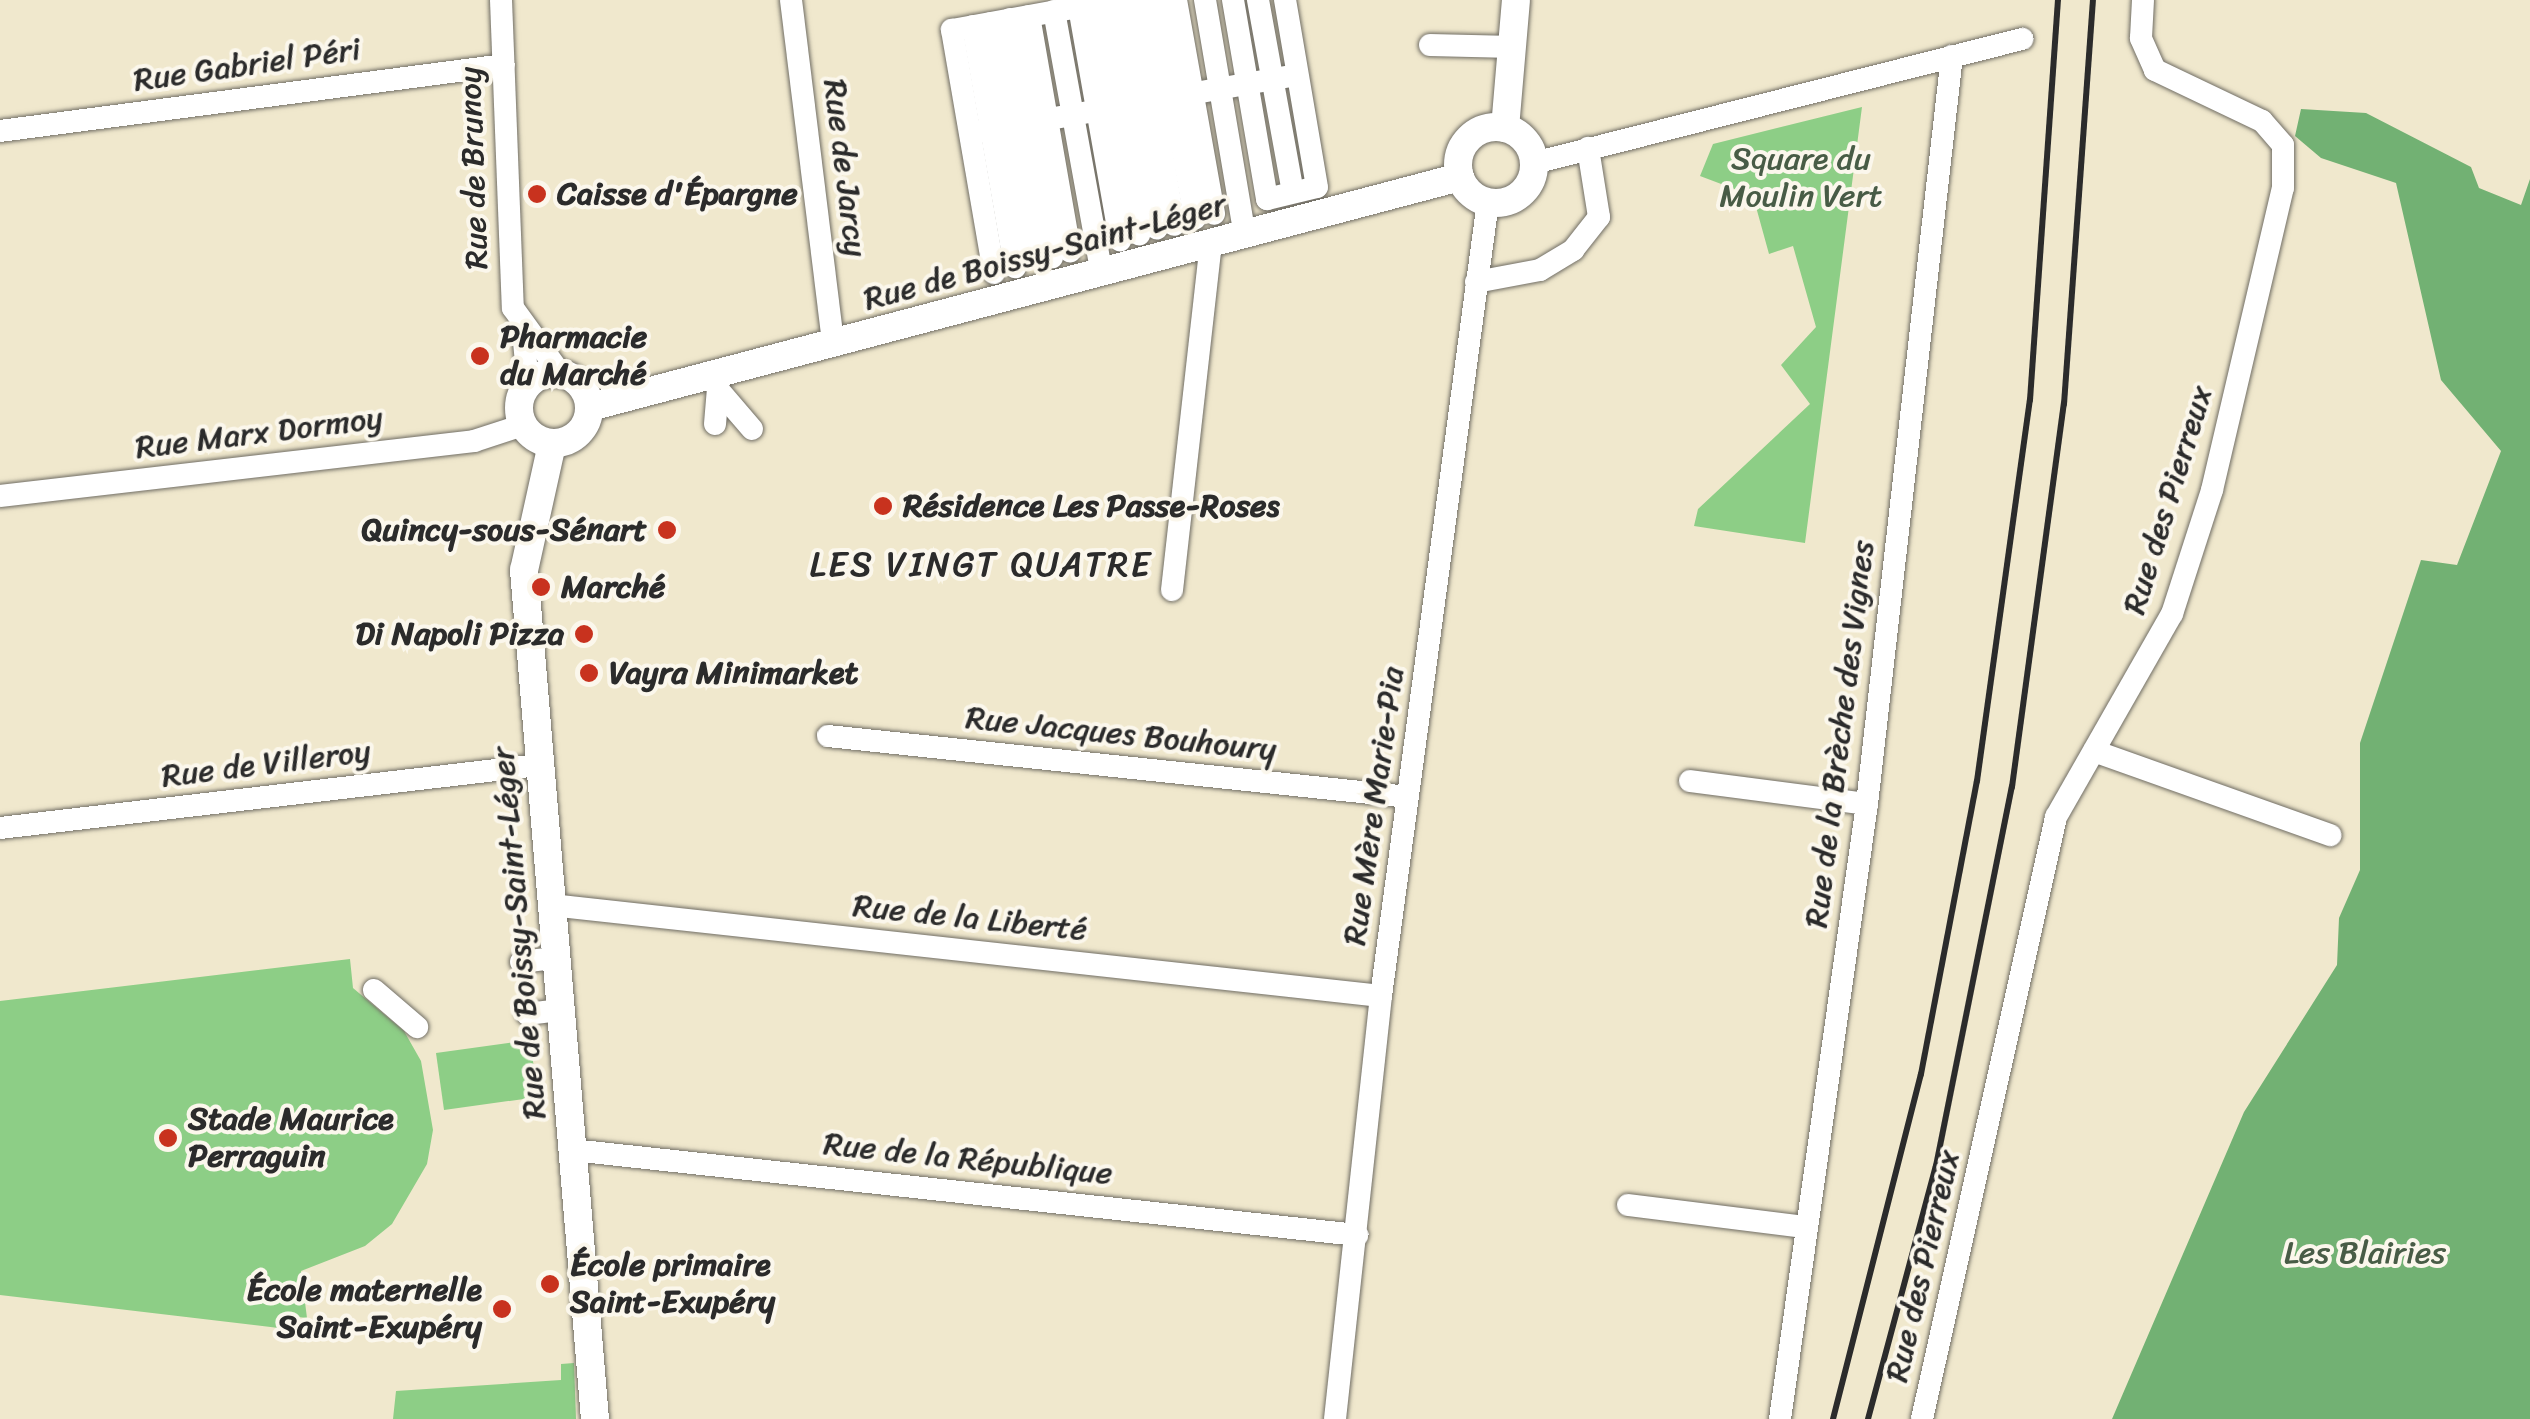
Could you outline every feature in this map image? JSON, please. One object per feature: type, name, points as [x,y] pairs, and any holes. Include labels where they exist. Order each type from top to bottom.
[{"type":"main road","points":[[1504,128],[1516,0]]},
{"type":"main road","points":[[1504,128],[1525,140],[1534,163],[1521,194],[1488,202],[1460,177],[1464,144],[1504,128]]},
{"type":"main road","name":"Rue de Boissy-Saint-Léger","points":[[590,407],[720,385],[832,344],[1460,177]]},
{"type":"main road","points":[[560,374],[581,385],[590,407],[574,438],[552,444],[523,425],[528,384],[560,374]]},
{"type":"main road","name":"Rue de Boissy-Saint-Léger","points":[[552,444],[524,570],[594,1419]]},
{"type":"street","name":"Rue de Brunoy","points":[[501,0],[510,276],[523,331],[528,384]]},
{"type":"street","name":"Rue de Jarcy","points":[[791,0],[832,344]]},
{"type":"street","points":[[1136,0],[1145,103],[1166,227]]},
{"type":"street","points":[[1145,103],[1156,0]]},
{"type":"street","points":[[1145,103],[1176,0]]},
{"type":"street","points":[[1205,0],[1245,236]]},
{"type":"street","points":[[1233,0],[1267,199],[1317,186],[1285,0]]},
{"type":"street","points":[[1258,0],[1293,192]]},
{"type":"street","name":"Rue des Pierreux","points":[[1922,1419],[2056,817],[2147,666],[2191,558],[2283,188],[2283,144],[2262,121],[2155,70],[2141,38],[2143,0]]},
{"type":"street","points":[[1103,2],[1145,103],[1166,227]]},
{"type":"street","points":[[1103,2],[1145,103],[1166,227]]},
{"type":"street","points":[[1033,260],[1010,127],[952,30],[1103,2]]},
{"type":"street","points":[[1054,11],[1102,274]]},
{"type":"street","points":[[1001,21],[1010,127],[1033,260]]},
{"type":"street","points":[[1001,21],[1010,127],[1033,260]]},
{"type":"street","points":[[1534,163],[2022,39]]},
{"type":"street","points":[[1430,44],[1513,46]]},
{"type":"street","name":"Rue de la Brèche des Vignes","points":[[1780,1419],[1804,1227],[1867,804],[1952,56]]},
{"type":"street","name":"Rue Gabriel Péri","points":[[0,131],[504,65]]},
{"type":"street","points":[[1010,127],[1297,75]]},
{"type":"street","points":[[1476,282],[1540,270],[1573,250],[1598,217],[1588,148]]},
{"type":"street","name":"Rue Mère Marie-Pia","points":[[1335,1419],[1381,996],[1488,202]]},
{"type":"street","points":[[1172,590],[1211,245]]},
{"type":"street","name":"Rue de Brunoy","points":[[523,331],[560,374]]},
{"type":"street","points":[[715,424],[720,385]]},
{"type":"street","points":[[720,385],[752,429]]},
{"type":"street","name":"Rue Marx Dormoy","points":[[0,496],[474,441],[523,425]]},
{"type":"street","name":"Rue Jacques Bouhoury","points":[[828,736],[1408,797]]},
{"type":"street","points":[[2094,752],[2330,836]]},
{"type":"street","name":"Rue de Villeroy","points":[[0,828],[539,765]]},
{"type":"street","points":[[1690,782],[1867,804]]},
{"type":"street","name":"Rue de la Liberté","points":[[551,905],[1381,996]]},
{"type":"street","points":[[521,962],[555,958]]},
{"type":"street","points":[[374,990],[417,1027]]},
{"type":"street","points":[[527,1014],[561,1010]]},
{"type":"street","name":"Rue de la République","points":[[572,1150],[1357,1235]]},
{"type":"street","points":[[1628,1205],[1804,1227]]},
{"type":"green space","name":"Square du Moulin Vert","points":[[1862,107],[1805,543],[1694,526],[1698,509],[1810,404],[1781,365],[1816,327],[1793,246],[1769,254],[1753,196],[1700,176],[1713,144]]},
{"type":"green space","name":"Les Blairies","points":[[2301,109],[2366,113],[2471,167],[2479,188],[2521,205],[2530,179],[2530,1419],[2112,1419],[2244,1112],[2337,965],[2339,918],[2360,870],[2360,743],[2421,560],[2457,565],[2501,451],[2441,380],[2396,183],[2321,158],[2295,136]]},
{"type":"green space","points":[[350,959],[353,988],[404,1031],[421,1061],[433,1130],[427,1164],[392,1224],[365,1246],[301,1271],[307,1318],[289,1316],[287,1329],[0,1295],[0,1001]]},
{"type":"green space","points":[[530,1040],[538,1097],[444,1110],[436,1053]]},
{"type":"green space","points":[[574,1363],[576,1419],[393,1419],[396,1391],[561,1380],[561,1364]]},
{"type":"railway","points":[[1833,1419],[1921,1074],[1977,781],[2030,400],[2058,0]]},
{"type":"railway","points":[[1868,1419],[1936,1166],[2012,787],[2064,404],[2093,0]]},
{"type":"place","name":"Caisse d'Épargne","points":[[537,194]]},
{"type":"place","name":"Pharmacie du Marché","points":[[480,356]]},
{"type":"place","name":"Résidence Les Passe-Roses","points":[[883,506]]},
{"type":"place","name":"Quincy-sous-Sénart","points":[[667,530]]},
{"type":"place","name":"Marché","points":[[541,587]]},
{"type":"place","name":"Di Napoli Pizza","points":[[584,634]]},
{"type":"place","name":"Vayra Minimarket","points":[[589,673]]},
{"type":"place","name":"Stade Maurice Perraguin","points":[[168,1138]]},
{"type":"place","name":"École primaire Saint-Exupéry","points":[[550,1284]]},
{"type":"place","name":"École maternelle Saint-Exupéry","points":[[502,1309]]},
{"type":"district","name":"LES VINGT QUATRE","points":[[981,564]]}]
